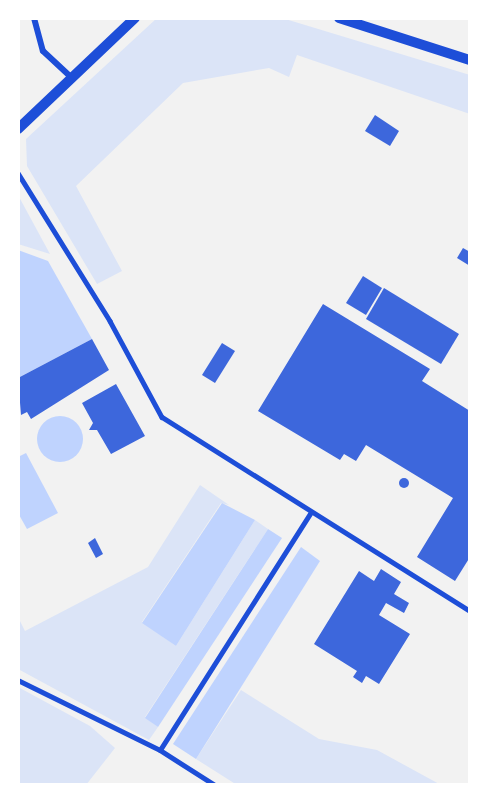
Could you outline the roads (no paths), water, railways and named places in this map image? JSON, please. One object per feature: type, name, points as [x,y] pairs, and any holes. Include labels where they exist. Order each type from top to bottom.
[{"type":"street","points":[[34,18],[43,51],[72,78]]},
{"type":"street","points":[[18,129],[135,18]]},
{"type":"street","points":[[339,18],[470,60]]},
{"type":"lane","points":[[18,173],[110,321],[162,417],[310,514],[470,611]]},
{"type":"lane","points":[[160,750],[310,514]]},
{"type":"lane","points":[[18,680],[160,750],[215,785]]},
{"type":"water","points":[[18,250],[48,261],[92,339],[18,378]]},
{"type":"water","points":[[65,416],[77,422],[82,430],[82,448],[77,456],[69,461],[55,462],[47,459],[40,452],[37,434],[40,426],[47,419]]},
{"type":"water","points":[[26,453],[58,513],[27,529],[18,513],[18,457]]},
{"type":"water","points":[[222,503],[255,520],[176,646],[142,623]]},
{"type":"water","points":[[268,529],[282,538],[158,727],[145,718]]},
{"type":"water","points":[[301,547],[320,561],[196,759],[173,744]]}]
